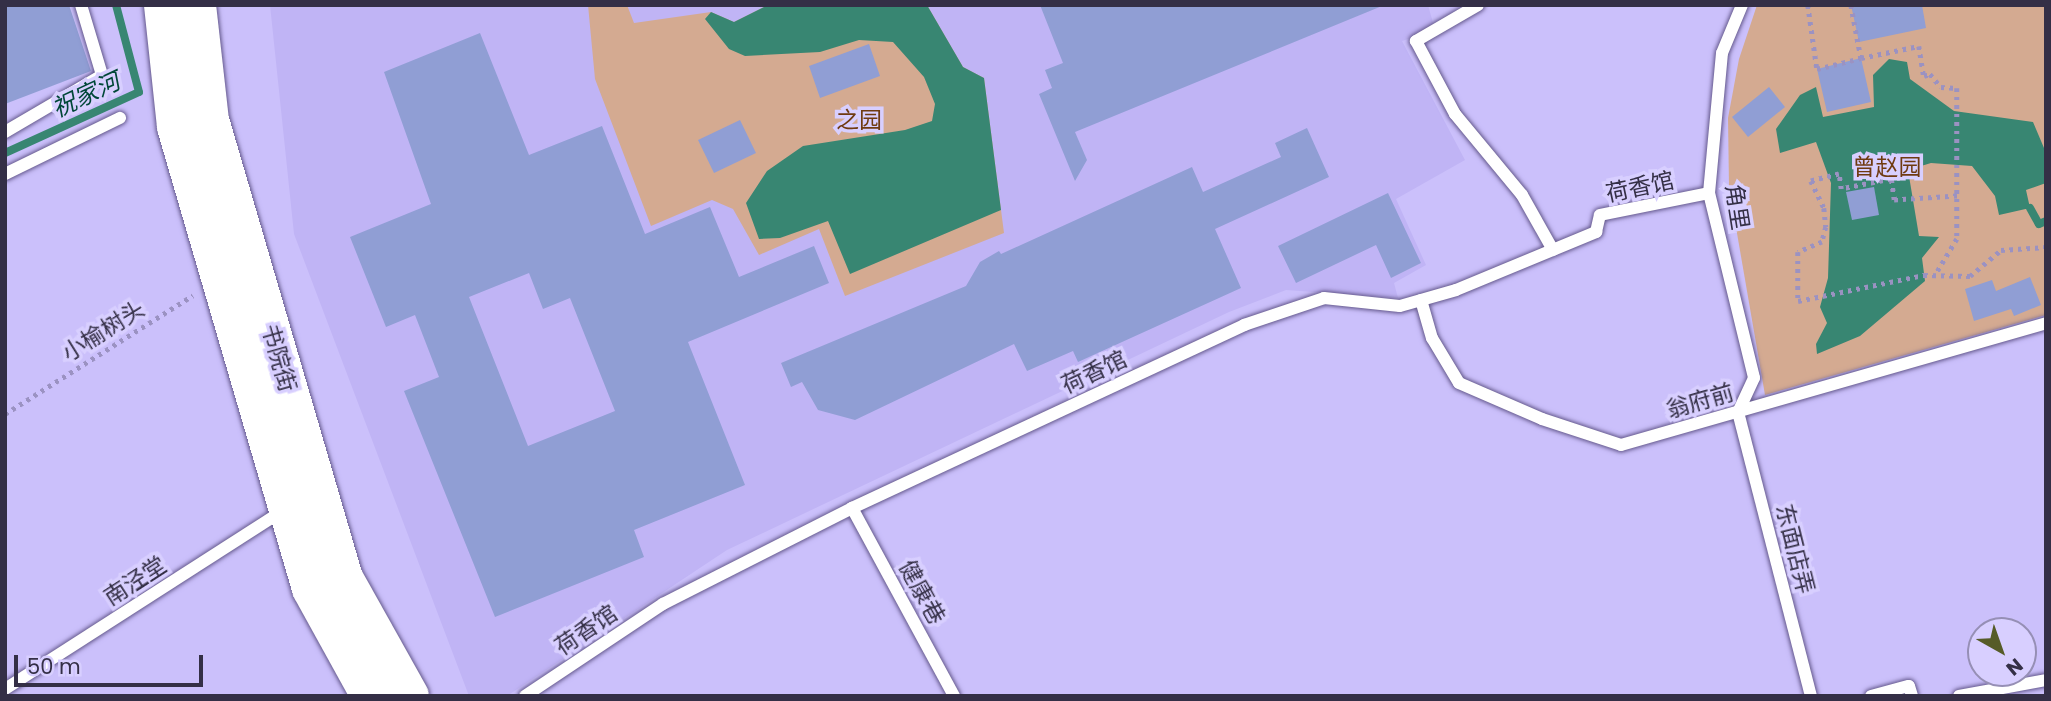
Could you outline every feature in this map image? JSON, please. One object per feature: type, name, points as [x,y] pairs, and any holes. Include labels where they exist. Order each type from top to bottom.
[{"type":"main road","name":"书院街","points":[[163,5],[176,127],[311,589],[370,696]]},
{"type":"main road","name":"书院街","points":[[197,5],[209,120],[343,576],[410,696]]},
{"type":"lane","points":[[5,132],[102,75],[80,5]]},
{"type":"lane","points":[[1478,5],[1416,41],[1455,114],[1522,195],[1553,250]]},
{"type":"lane","name":"角里","points":[[1738,412],[1754,378],[1709,193],[1722,53],[1742,5]]},
{"type":"lane","points":[[5,174],[120,118]]},
{"type":"lane","name":"荷香馆","points":[[525,696],[663,604],[852,508],[1244,325],[1324,298],[1400,306],[1596,232],[1601,215],[1709,193]]},
{"type":"lane","name":"翁府前","points":[[1421,300],[1432,338],[1459,383],[1542,419],[1621,445],[2046,323]]},
{"type":"lane","name":"东面店弄","points":[[1738,412],[1811,696]]},
{"type":"lane","name":"南泾堂","points":[[5,689],[288,508]]},
{"type":"lane","name":"健康巷","points":[[852,508],[954,696]]},
{"type":"lane","points":[[1959,696],[1993,693],[2046,680]]},
{"type":"lane","points":[[1871,696],[1909,686],[1912,696]]},
{"type":"path","points":[[1808,5],[1817,68],[1919,46],[1924,76],[1930,74],[1941,87],[1957,88],[1960,112],[1957,239],[1936,274]]},
{"type":"path","points":[[1851,5],[1861,58]]},
{"type":"path","points":[[1957,196],[1894,200],[1891,179],[1842,189],[1839,174],[1811,181],[1824,208],[1822,242],[1798,252],[1798,301],[1924,275],[1970,276],[2001,250],[2046,247]]},
{"type":"path","name":"小榆树头","points":[[5,414],[220,278]]},
{"type":"shaded area","points":[[270,5],[1428,5],[1435,30],[1402,41],[1465,160],[1396,199],[1426,265],[1394,283],[1398,298],[1286,290],[1229,312],[727,550],[507,696],[469,696],[294,234]]},
{"type":"shaded area","points":[[768,5],[927,5],[963,67],[984,78],[1001,210],[850,274],[828,221],[780,238],[759,239],[746,203],[767,171],[803,146],[905,130],[932,121],[935,104],[924,77],[893,42],[859,40],[820,52],[745,56],[729,49],[705,19],[711,12],[734,22]]},
{"type":"shaded area","points":[[1889,59],[1907,62],[1910,79],[1954,111],[2033,122],[2044,148],[2046,183],[2026,190],[2030,208],[1999,215],[1995,196],[1972,166],[1931,163],[1908,170],[1919,236],[1939,237],[1922,258],[1925,281],[1860,336],[1817,354],[1816,344],[1827,323],[1820,307],[1828,278],[1831,183],[1816,142],[1780,153],[1776,129],[1800,95],[1816,87],[1823,117],[1874,107],[1873,75]]},
{"type":"green space","name":"之园","points":[[588,5],[627,5],[634,23],[711,12],[734,22],[768,5],[927,5],[963,67],[984,78],[1004,233],[845,296],[819,229],[759,255],[733,209],[712,200],[651,226],[595,79]]},
{"type":"green space","name":"曾赵园","points":[[1757,5],[2046,5],[2046,315],[1765,395],[1729,187],[1728,118],[1739,59]]},
{"type":"building","points":[[5,5],[69,5],[91,71],[5,104]]},
{"type":"building","points":[[1040,5],[1382,6],[1075,132],[1087,160],[1075,181],[1039,94],[1052,88],[1045,70],[1063,63]]},
{"type":"building","points":[[1851,5],[1922,5],[1926,28],[1859,42]]},
{"type":"building","points":[[480,33],[529,155],[602,126],[645,234],[710,207],[739,277],[814,246],[829,283],[688,342],[745,485],[634,530],[644,557],[495,617],[404,391],[439,377],[415,315],[386,327],[350,237],[431,204],[384,72]],"holes":[[[529,273],[543,309],[570,298],[615,411],[528,446],[469,297]]]},
{"type":"building","points":[[869,44],[880,76],[820,98],[809,66]]},
{"type":"building","points":[[1861,58],[1871,102],[1827,112],[1817,69]]},
{"type":"building","points":[[1769,87],[1785,107],[1748,137],[1732,117]]},
{"type":"building","points":[[740,120],[756,153],[714,173],[698,140]]},
{"type":"building","points":[[1307,128],[1329,177],[1215,229],[1241,288],[1078,362],[1073,351],[1027,371],[1014,344],[855,420],[818,410],[802,382],[791,387],[781,363],[966,286],[980,262],[999,251],[1001,254],[1192,167],[1203,192],[1281,157],[1275,143]]},
{"type":"building","points":[[1874,187],[1879,215],[1852,220],[1846,192]]},
{"type":"building","points":[[1388,193],[1421,263],[1391,278],[1376,245],[1296,283],[1278,246]]},
{"type":"building","points":[[2030,277],[2041,305],[2014,316],[2011,309],[1974,321],[1965,289],[1992,280],[1996,291]]},
{"type":"waterway","name":"祝家河","points":[[5,153],[139,92],[116,5]]},
{"type":"waterway","points":[[2030,208],[2039,224],[2046,221]]}]
